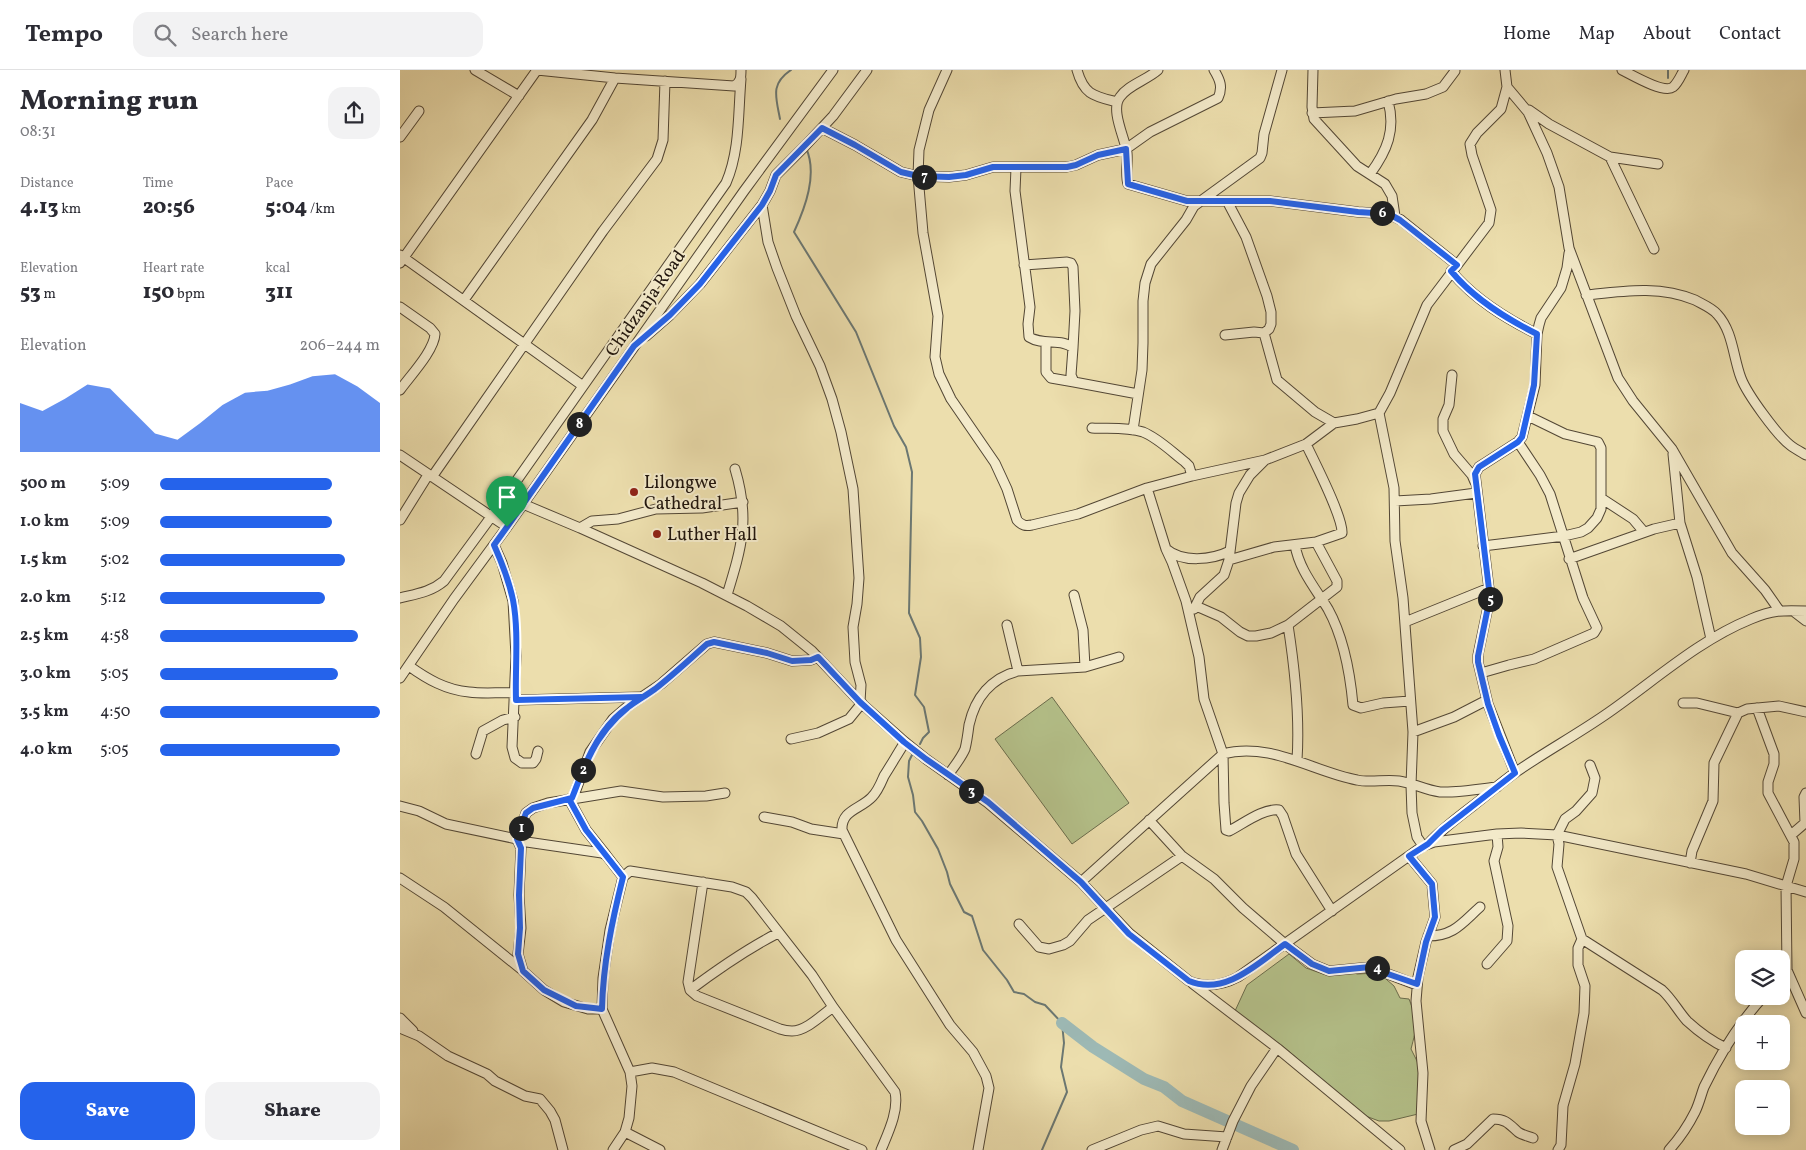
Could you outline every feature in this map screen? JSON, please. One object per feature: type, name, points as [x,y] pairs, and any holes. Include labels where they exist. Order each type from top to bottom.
[{"type":"street","points":[[475,70],[519,96]]},
{"type":"street","points":[[583,386],[464,300],[401,258],[537,70],[604,74],[615,78],[734,86],[738,83],[741,74]]},
{"type":"street","name":"Chidzanja Road","points":[[400,678],[634,346],[833,70]]},
{"type":"street","points":[[634,346],[670,315],[700,284],[762,205],[776,175],[833,116],[866,70]]},
{"type":"street","points":[[947,70],[937,90],[919,150],[918,176],[923,233],[938,316],[935,357],[951,399],[995,462],[1021,524],[1025,526],[1060,519],[1147,488],[1265,460],[1306,444],[1334,423],[1379,413]]},
{"type":"street","points":[[1076,70],[1084,89],[1092,95],[1117,102]]},
{"type":"street","points":[[1158,70],[1126,91],[1117,102],[1118,118],[1126,149],[1128,184],[1187,201],[1288,202],[1395,216],[1454,268],[1462,284],[1515,323],[1537,334]]},
{"type":"street","points":[[822,128],[901,172],[918,176],[949,177],[966,175],[987,168],[1067,167],[1098,155],[1126,149],[1150,132],[1218,98],[1222,91],[1220,81],[1214,70]]},
{"type":"street","points":[[1133,430],[1143,343],[1143,301],[1145,283],[1151,264],[1186,220],[1194,206],[1260,158],[1282,70]]},
{"type":"street","points":[[1313,70],[1312,113],[1314,119],[1356,166],[1385,184],[1392,196],[1395,216]]},
{"type":"street","points":[[1312,113],[1355,111],[1388,101],[1426,94],[1439,90],[1455,70]]},
{"type":"street","points":[[1425,845],[1417,837],[1412,820],[1413,732],[1405,622],[1395,540],[1394,488],[1379,413],[1390,393],[1427,306],[1485,228],[1490,217],[1490,210],[1470,144],[1477,133],[1501,109],[1507,87],[1505,70]]},
{"type":"street","points":[[1622,70],[1660,88],[1669,89],[1676,84],[1684,70]]},
{"type":"street","points":[[400,598],[427,592],[436,588],[444,581],[726,183],[736,150],[741,74]]},
{"type":"street","points":[[464,300],[592,120],[615,78]]},
{"type":"street","points":[[400,520],[603,231],[660,154],[663,140],[665,81]]},
{"type":"street","points":[[1507,87],[1523,104],[1549,124],[1610,157],[1658,164]]},
{"type":"street","points":[[1370,174],[1382,158],[1387,147],[1392,114],[1388,101]]},
{"type":"street","points":[[1523,104],[1547,153],[1559,187],[1569,248],[1618,378],[1633,401],[1672,449],[1732,553],[1766,590],[1779,610]]},
{"type":"street","points":[[400,137],[419,110]]},
{"type":"street","points":[[1610,157],[1654,249]]},
{"type":"street","points":[[1016,168],[1015,191],[1030,307],[1028,324],[1030,337],[1035,341],[1046,343],[1069,344],[1073,348]]},
{"type":"street","points":[[1225,334],[1264,333],[1271,324],[1271,312],[1267,296],[1246,237],[1227,201]]},
{"type":"street","points":[[762,205],[768,242],[777,268],[796,316],[820,366],[841,432],[853,489],[859,578],[853,627],[855,662],[861,685],[861,702],[849,719],[818,733],[791,739]]},
{"type":"street","points":[[1515,773],[1487,700],[1478,656],[1489,606],[1489,588],[1475,474],[1479,467],[1518,442],[1522,437],[1534,385],[1537,334],[1541,318],[1561,288],[1565,278],[1569,248]]},
{"type":"street","points":[[1024,265],[1067,262],[1071,263],[1073,267],[1075,311],[1071,375],[1074,382]]},
{"type":"street","points":[[1586,295],[1626,290],[1665,292],[1690,298],[1717,314],[1734,349],[1741,378],[1753,400],[1788,444],[1806,455]]},
{"type":"street","points":[[400,307],[430,328],[435,334],[430,349],[400,390]]},
{"type":"street","points":[[1264,333],[1276,380],[1314,412],[1334,423]]},
{"type":"street","points":[[1046,343],[1046,372],[1051,378],[1138,394]]},
{"type":"street","points":[[1452,375],[1449,405],[1443,419],[1443,432],[1454,454],[1472,475],[1475,482]]},
{"type":"street","points":[[1483,546],[1564,536],[1581,532],[1588,528],[1600,514],[1601,448],[1598,442],[1565,434],[1528,416]]},
{"type":"street","points":[[1092,428],[1133,430],[1152,437],[1189,466],[1192,476]]},
{"type":"street","points":[[1481,673],[1509,664],[1534,659],[1596,631],[1597,624],[1583,598],[1546,484],[1518,442]]},
{"type":"street","points":[[1166,549],[1175,555],[1201,558],[1230,556],[1274,547],[1316,542],[1341,534],[1343,531],[1334,506],[1306,444]]},
{"type":"street","points":[[1672,449],[1680,523],[1697,577],[1711,639]]},
{"type":"street","points":[[400,455],[507,527]]},
{"type":"street","points":[[1190,619],[1200,597],[1224,575],[1230,556],[1236,503],[1239,493],[1250,475],[1265,460]]},
{"type":"street","points":[[727,595],[742,536],[743,502],[736,469]]},
{"type":"street","points":[[1147,488],[1166,549],[1181,587],[1199,657],[1204,699],[1223,754],[1226,830],[1229,832],[1262,814],[1279,810],[1283,816],[1296,854],[1332,911]]},
{"type":"street","points":[[1395,501],[1476,493]]},
{"type":"street","points":[[1601,498],[1634,518],[1644,532]]},
{"type":"street","points":[[580,528],[597,519],[618,519],[656,510],[702,508],[743,502]]},
{"type":"street","points":[[523,504],[727,595],[781,626],[818,657],[861,702],[904,742],[988,802],[1081,882],[1129,934],[1277,1048],[1400,1150]]},
{"type":"street","points":[[1569,559],[1644,532],[1680,523]]},
{"type":"street","points":[[1196,606],[1221,617],[1248,636],[1271,634],[1288,625],[1336,589],[1338,584],[1316,542]]},
{"type":"street","points":[[494,545],[513,601],[516,656],[515,717],[512,747],[515,758],[522,763],[533,763],[538,751]]},
{"type":"street","points":[[1295,545],[1300,563],[1328,611],[1340,638],[1350,675],[1353,705],[1361,708],[1384,702],[1410,701]]},
{"type":"street","points":[[1405,622],[1489,588]]},
{"type":"street","points":[[1074,595],[1083,630],[1085,666]]},
{"type":"street","points":[[1189,981],[1212,986],[1228,982],[1425,845],[1515,773],[1634,696],[1674,664],[1711,639],[1750,619],[1779,610],[1806,611]]},
{"type":"street","points":[[1793,610],[1806,621]]},
{"type":"street","points":[[1007,625],[1018,671]]},
{"type":"street","points":[[1288,625],[1296,675],[1299,737],[1297,760]]},
{"type":"street","points":[[623,877],[586,830],[571,799],[590,752],[613,719],[661,684],[710,642],[767,653],[792,661],[811,660],[818,657]]},
{"type":"street","points":[[948,775],[964,751],[973,713],[981,694],[994,682],[1010,673],[1018,671],[1085,666],[1119,657]]},
{"type":"street","points":[[409,666],[438,684],[470,692],[515,696],[642,697]]},
{"type":"street","points":[[1413,732],[1454,717],[1487,700]]},
{"type":"street","points":[[1683,702],[1697,703],[1738,714]]},
{"type":"street","points":[[1690,863],[1692,851],[1713,801],[1714,763],[1738,714],[1747,709],[1779,706],[1806,712]]},
{"type":"street","points":[[1757,708],[1774,754],[1774,764],[1768,782],[1768,793],[1791,835],[1795,850],[1786,886],[1785,950]]},
{"type":"street","points":[[476,754],[482,731],[503,720],[515,717]]},
{"type":"street","points":[[904,742],[876,792],[868,801],[846,815],[842,825],[844,834],[896,940],[950,1025],[972,1052],[986,1076],[989,1088],[978,1150]]},
{"type":"street","points":[[1081,882],[1223,754],[1250,751],[1297,760],[1358,781],[1391,780],[1411,784],[1426,790],[1442,792],[1497,787]]},
{"type":"street","points":[[1590,765],[1595,778],[1592,793],[1576,811],[1565,819],[1557,835],[1560,844],[1556,860],[1557,867],[1582,939],[1662,990],[1672,999],[1686,1020],[1709,1040],[1726,1048]]},
{"type":"street","points":[[523,971],[518,954],[521,848],[518,840],[524,818],[529,810],[548,803],[621,791],[663,797],[706,796],[725,793]]},
{"type":"street","points":[[1791,835],[1805,823],[1804,797],[1806,793]]},
{"type":"street","points":[[400,806],[419,811],[446,824],[518,840],[606,855]]},
{"type":"street","points":[[764,817],[792,822],[811,829],[844,834]]},
{"type":"street","points":[[1149,820],[1182,856],[1214,880],[1243,908],[1312,964],[1329,971],[1370,967],[1379,968],[1388,974],[1417,984]]},
{"type":"street","points":[[1425,845],[1497,834],[1557,835],[1746,874],[1806,892]]},
{"type":"street","points":[[1487,964],[1507,941],[1508,926],[1494,861],[1498,847],[1497,834]]},
{"type":"street","points":[[1019,924],[1035,944],[1044,949],[1063,945],[1088,920],[1106,910],[1182,856]]},
{"type":"street","points":[[1409,856],[1432,884],[1435,917],[1428,936],[1417,984],[1416,1002],[1423,1073],[1421,1122],[1430,1150]]},
{"type":"street","points":[[613,1150],[625,1132],[632,1086],[630,1072],[602,1009],[603,978],[610,930],[623,877],[626,872],[635,871],[732,887],[746,892],[812,975],[895,1092],[895,1112],[881,1150]]},
{"type":"street","points":[[400,878],[444,907],[544,990],[564,1002],[588,1009],[602,1009]]},
{"type":"street","points":[[703,882],[688,982],[690,990],[698,996],[780,1029],[792,1031],[801,1029],[833,1007]]},
{"type":"street","points":[[1428,936],[1440,936],[1454,930],[1480,907]]},
{"type":"street","points":[[690,990],[751,947],[778,933]]},
{"type":"street","points":[[1558,1150],[1561,1138],[1563,1106],[1575,1064],[1584,1014],[1585,986],[1578,964],[1578,948],[1582,939]]},
{"type":"street","points":[[1790,984],[1806,1013]]},
{"type":"street","points":[[1669,1150],[1680,1138],[1696,1112],[1704,1088],[1726,1048],[1757,1005]]},
{"type":"street","points":[[400,1018],[419,1036],[448,1056],[487,1074],[495,1081],[525,1096],[540,1099],[550,1110],[555,1120],[563,1150]]},
{"type":"street","points":[[400,1028],[419,1036]]},
{"type":"street","points":[[1222,1150],[1251,1086],[1277,1048]]},
{"type":"street","points":[[630,1072],[652,1068],[674,1072],[862,1150]]},
{"type":"street","points":[[1454,1150],[1467,1144],[1493,1119],[1503,1119],[1520,1133],[1533,1138]]},
{"type":"street","points":[[1092,1150],[1141,1130],[1158,1126],[1184,1134],[1230,1129]]},
{"type":"street","points":[[625,1132],[660,1150]]},
{"type":"green space","points":[[1052,697],[1129,803],[1072,844],[995,739]]},
{"type":"green space","points":[[1289,954],[1306,968],[1323,974],[1349,970],[1357,974],[1379,973],[1394,986],[1400,998],[1409,999],[1416,1024],[1411,1049],[1419,1065],[1418,1114],[1389,1121],[1379,1121],[1363,1115],[1285,1048],[1235,1011],[1247,985]]},
{"type":"waterway","points":[[780,119],[776,98],[777,86],[784,75],[791,70]]},
{"type":"waterway","points":[[1668,70],[1668,78]]},
{"type":"waterway","points":[[806,148],[811,169],[809,191],[794,232],[856,332],[894,426],[906,447],[912,472],[909,613],[920,638],[921,657],[915,695],[924,707],[929,732],[920,744]]},
{"type":"waterway","points":[[913,753],[909,761],[908,777],[915,812],[938,849],[950,884],[964,912],[972,916],[983,950],[1014,992],[1024,994],[1035,1002],[1045,1005],[1062,1023],[1064,1043],[1061,1067],[1067,1092],[1042,1150]]},
{"type":"waterway","points":[[1062,1023],[1093,1047],[1144,1079],[1164,1087],[1182,1101],[1293,1150]]},
{"type":"place","name":"Lilongwe Cathedral","points":[[634,492]]},
{"type":"place","name":"Luther Hall","points":[[657,534]]},
{"type":"route","points":[[507,527],[494,545],[502,563],[513,601],[516,700],[642,697],[627,707],[613,719],[596,743],[590,752],[572,798],[548,803],[529,810],[526,813],[517,839],[521,844],[519,962],[523,971],[544,990],[564,1002],[588,1009],[602,1009],[603,978],[610,930],[623,877],[586,830],[569,799],[572,798],[582,773],[590,752],[613,719],[661,684],[710,642],[767,653],[792,661],[802,662],[818,657],[860,702],[904,742],[988,802],[1081,882],[1129,934],[1189,981],[1212,986],[1228,982],[1285,944],[1312,964],[1329,971],[1370,967],[1379,968],[1388,974],[1417,984],[1426,942],[1435,917],[1432,884],[1409,856],[1428,844],[1442,830],[1515,773],[1488,704],[1478,662],[1490,597],[1475,474],[1479,467],[1518,442],[1522,437],[1534,385],[1537,334],[1515,323],[1484,302],[1462,284],[1451,271],[1457,265],[1395,216],[1389,214],[1358,212],[1288,202],[1187,201],[1128,184],[1126,149],[1098,155],[1067,167],[993,167],[966,175],[949,177],[918,176],[901,172],[822,128],[776,175],[762,205],[700,284],[670,315],[634,346],[507,527]]}]
